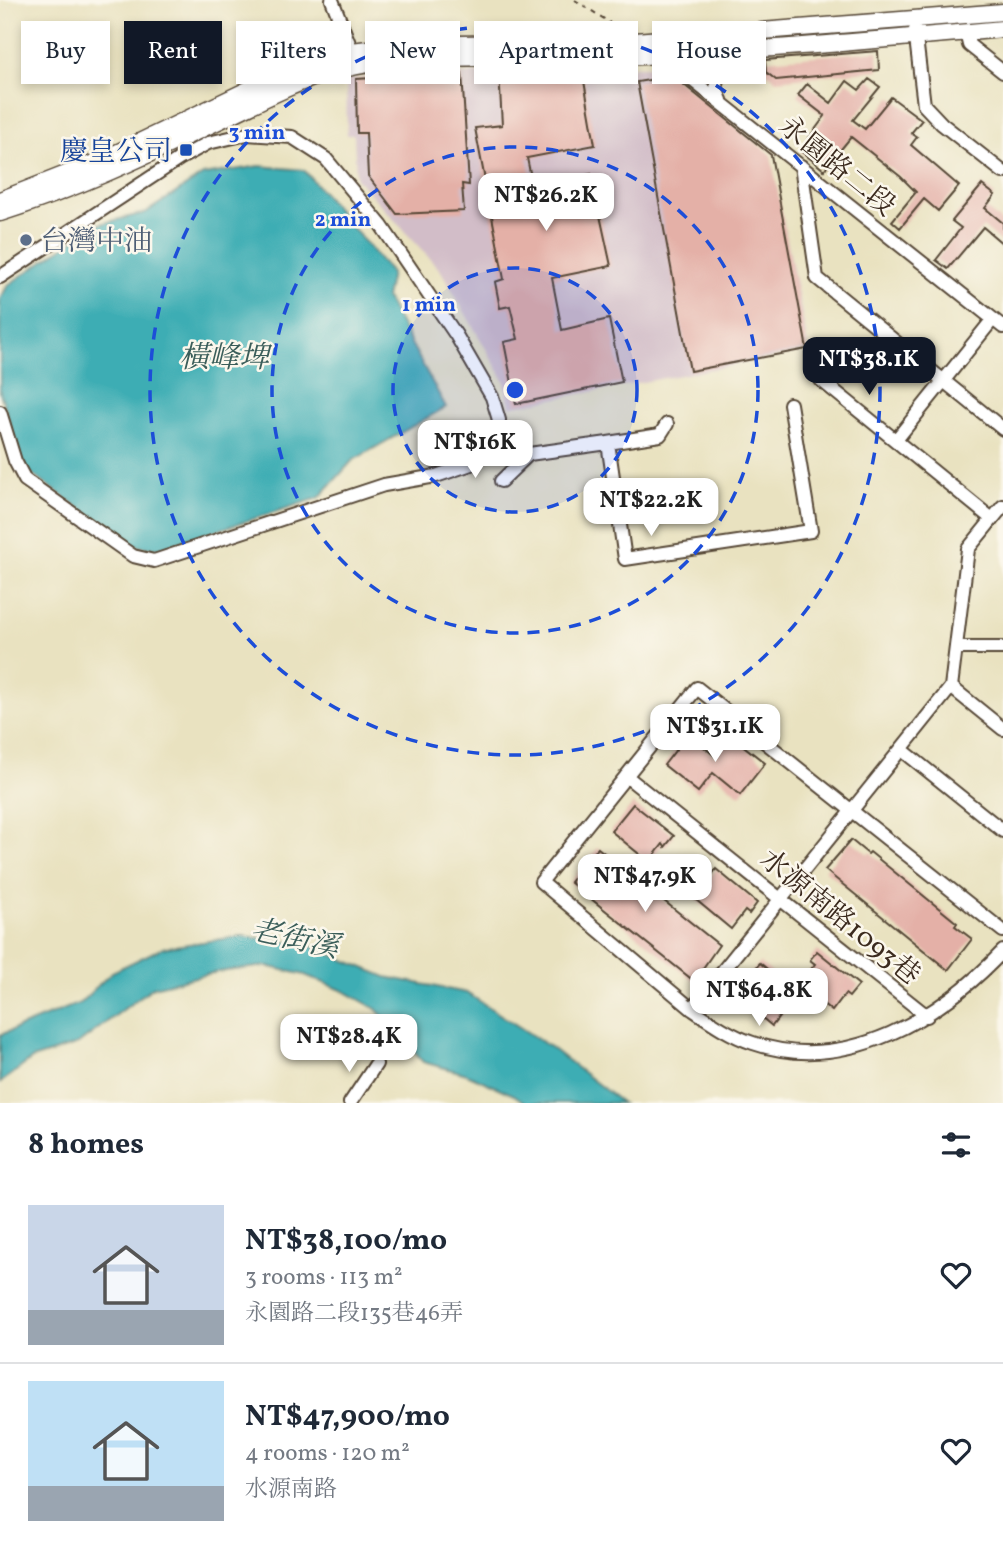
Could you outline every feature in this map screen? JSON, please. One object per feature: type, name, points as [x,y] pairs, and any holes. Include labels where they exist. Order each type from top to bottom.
[{"type":"main road","points":[[638,42],[1003,12]]},
{"type":"main road","points":[[766,48],[1003,29]]},
{"type":"main road","points":[[0,200],[102,160],[256,86],[315,61],[352,51],[399,45],[474,47]]},
{"type":"main road","points":[[0,213],[111,172],[282,91],[333,72],[408,59],[474,56]]},
{"type":"street","points":[[332,0],[352,51]]},
{"type":"street","points":[[984,14],[1003,3]]},
{"type":"street","points":[[913,20],[925,105],[942,124],[1003,172]]},
{"type":"street","points":[[966,32],[969,45],[1003,72]]},
{"type":"street","name":"永園路二段","points":[[643,41],[652,48]]},
{"type":"street","name":"永園路二段","points":[[697,84],[998,323]]},
{"type":"street","points":[[715,84],[722,104]]},
{"type":"street","points":[[0,277],[179,159],[208,143],[247,134],[292,137],[326,159],[381,225],[456,335],[492,397],[499,420],[492,443],[474,463],[436,476],[384,485],[154,561],[133,556],[25,480],[15,461],[0,412]]},
{"type":"street","points":[[801,166],[817,278],[1003,429]]},
{"type":"street","points":[[896,440],[943,381],[998,323]]},
{"type":"street","points":[[821,380],[992,519]]},
{"type":"street","points":[[608,443],[625,559],[811,531],[790,404]]},
{"type":"street","points":[[501,481],[529,454],[660,435],[667,424]]},
{"type":"street","points":[[692,1009],[951,687],[968,549],[1003,506]]},
{"type":"street","points":[[956,648],[1003,648]]},
{"type":"street","points":[[951,687],[1003,729]]},
{"type":"street","points":[[1003,931],[697,688],[541,882],[692,1009],[719,1027],[753,1043],[785,1050],[821,1052],[855,1046],[890,1034],[927,1016],[976,979],[1003,951]]},
{"type":"street","points":[[901,749],[1003,831]]},
{"type":"street","name":"水源南路1093巷","points":[[626,776],[927,1016]]},
{"type":"street","points":[[350,1103],[376,1064]]},
{"type":"path","points":[[575,0],[607,21]]},
{"type":"shaded area","points":[[652,66],[652,84],[676,84],[771,157],[809,351],[510,407],[505,382],[441,271],[356,178],[354,135],[347,135],[346,84],[351,84],[351,79],[365,78],[365,84],[460,84],[460,74],[474,74],[474,84],[638,84],[638,67]]},
{"type":"water","name":"橫峰埤","points":[[259,166],[304,170],[391,273],[386,298],[446,407],[352,461],[319,498],[158,549],[134,546],[24,469],[0,392],[0,299],[8,285],[96,225],[145,213],[203,175]]},
{"type":"water","points":[[243,936],[308,945],[386,977],[467,993],[550,1047],[622,1103],[526,1103],[467,1074],[423,1062],[376,1009],[344,991],[305,975],[266,966],[217,972],[153,987],[78,1044],[32,1059],[0,1083],[0,1035],[80,1003],[112,972],[162,948]]},
{"type":"building","points":[[878,51],[879,70],[776,80],[766,72],[766,60]]},
{"type":"building","points":[[460,73],[469,185],[462,184],[464,211],[397,214],[368,176],[366,133],[357,133],[356,79],[365,78],[365,84],[460,84]]},
{"type":"building","points":[[869,79],[880,87],[853,120],[865,129],[891,97],[922,120],[911,133],[917,137],[911,145],[959,186],[938,211],[924,199],[900,228],[892,221],[916,192],[851,137],[824,170],[800,150],[825,116],[798,95],[807,84],[831,103],[847,81],[859,90]]},
{"type":"building","points":[[652,80],[652,84],[683,84],[771,155],[807,349],[690,371],[638,82]]},
{"type":"building","points":[[500,84],[585,84],[595,145],[527,158],[533,187],[591,174],[611,266],[552,278],[562,330],[609,319],[622,382],[516,404],[504,342],[518,339],[510,306],[500,308],[495,282],[504,279],[475,128],[502,125]]},
{"type":"building","points":[[982,185],[995,195],[985,208],[1003,223],[1003,244],[983,227],[948,269],[936,260],[961,228],[952,221]]},
{"type":"building","points":[[688,734],[715,756],[731,736],[765,763],[740,795],[713,773],[698,792],[664,765]]},
{"type":"building","points":[[633,804],[674,836],[665,847],[663,844],[649,862],[611,831]]},
{"type":"building","points":[[851,840],[868,854],[870,852],[957,923],[955,926],[972,939],[948,970],[825,870]]},
{"type":"building","points":[[598,848],[719,945],[694,981],[570,882]]},
{"type":"building","points":[[716,869],[757,903],[749,914],[745,911],[731,929],[695,899]]},
{"type":"building","points":[[817,951],[859,985],[849,997],[845,994],[832,1011],[822,1003],[820,1005],[798,986],[815,964],[810,960]]},
{"type":"building","points":[[760,963],[794,991],[779,1009],[783,1012],[772,1026],[731,992],[741,979],[744,982]]},
{"type":"place","name":"慶皇公司","points":[[186,150]]},
{"type":"place","name":"台灣中油","points":[[26,240]]},
{"type":"water label","name":"老街溪","points":[[295,938]]}]
